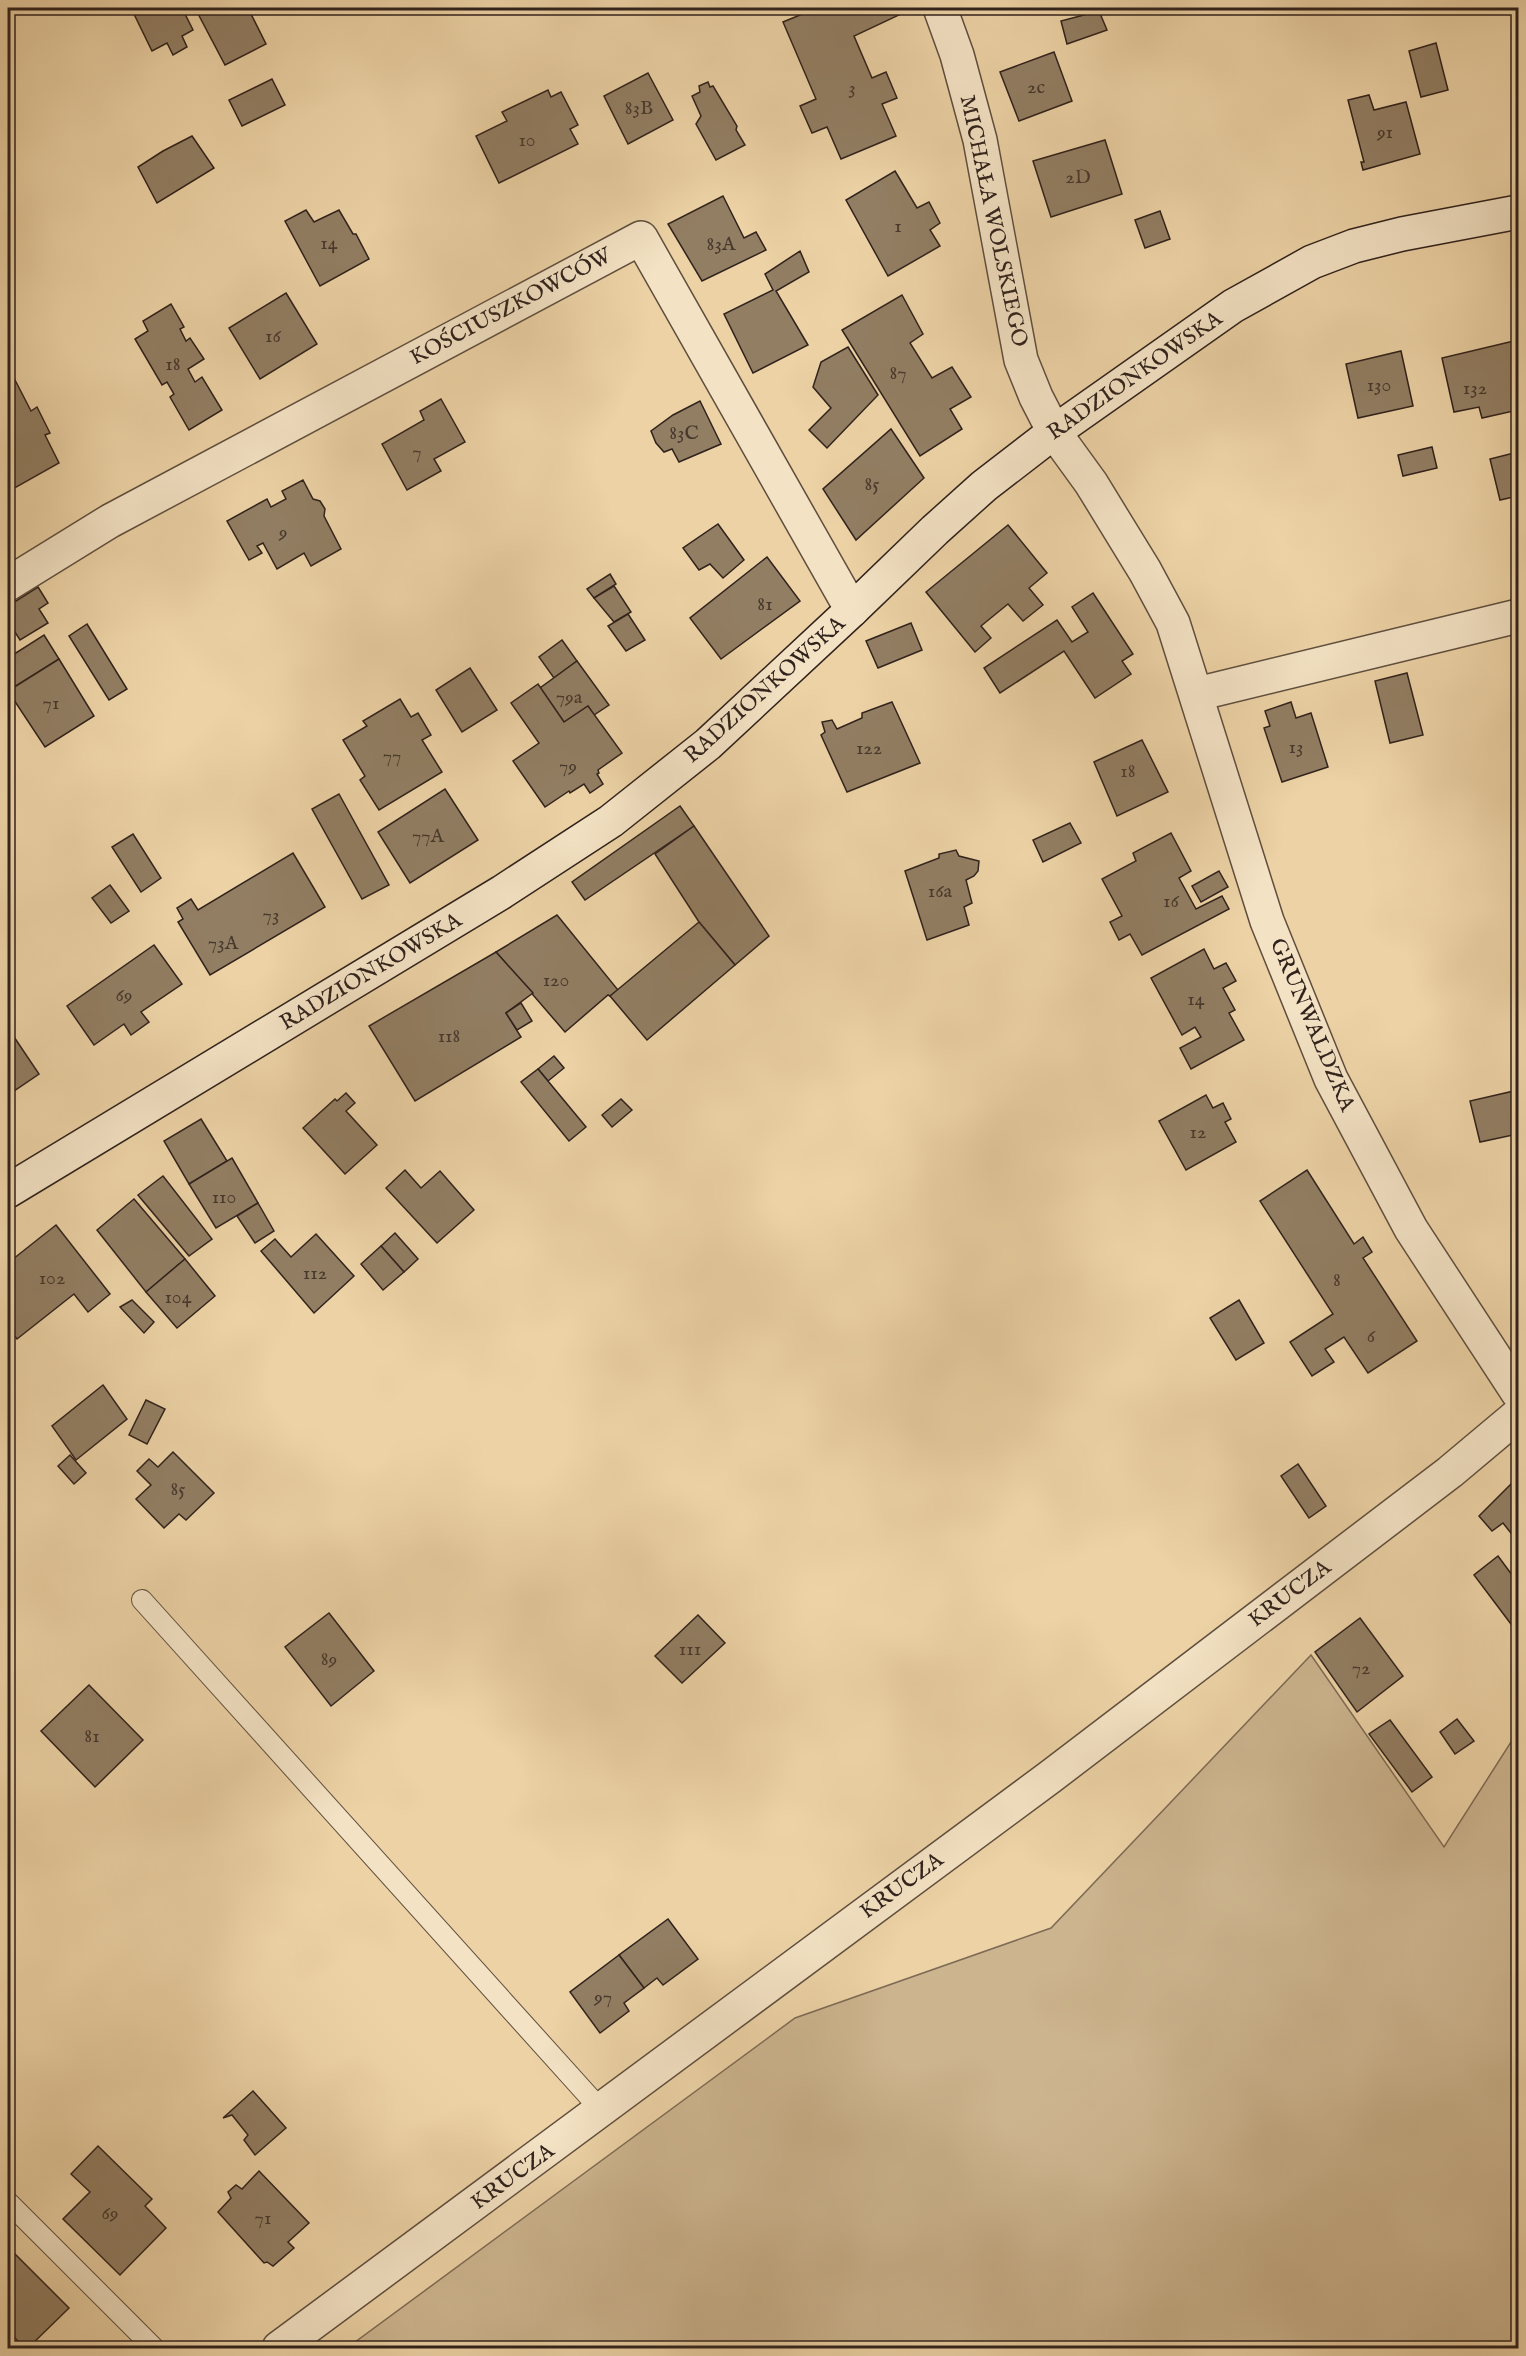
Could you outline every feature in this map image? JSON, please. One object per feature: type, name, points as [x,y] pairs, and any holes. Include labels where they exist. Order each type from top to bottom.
[{"type":"street","name":"MICHAŁA WOLSKIEGO","points":[[940,8],[957,55],[980,140],[1021,360],[1054,432]]},
{"type":"street","name":"RADZIONKOWSKA","points":[[8,1191],[502,892],[611,821],[708,744],[984,486],[1054,432],[1233,306],[1312,262],[1354,246],[1402,234],[1518,212]]},
{"type":"street","name":"KOŚCIUSZKOWCÓW","points":[[8,584],[110,520],[641,238],[852,610]]},
{"type":"street","name":"GRUNWALDZKA","points":[[1054,432],[1091,483],[1145,571],[1173,623],[1267,921],[1331,1079],[1411,1229],[1518,1392]]},
{"type":"street","points":[[1197,694],[1518,616]]},
{"type":"street","name":"KRUCZA","points":[[279,2349],[1050,1777],[1440,1479],[1518,1415]]},
{"type":"lane","points":[[142,1600],[602,2111]]},
{"type":"lane","points":[[8,2202],[154,2349]]},
{"type":"shaded area","points":[[1311,1655],[1444,1847],[1518,1731],[1518,2348],[347,2348],[795,2018],[1051,1928]]},
{"type":"building","points":[[131,8],[182,8],[193,30],[182,36],[187,47],[173,55],[167,43],[152,51]]},
{"type":"building","points":[[195,8],[259,8],[251,14],[266,44],[225,65]]},
{"type":"building","points":[[817,8],[839,8],[841,13],[854,8],[896,8],[899,15],[854,36],[872,78],[886,72],[897,98],[882,104],[896,136],[841,159],[827,127],[812,133],[800,106],[816,99],[783,22]]},
{"type":"building","points":[[1099,11],[1107,30],[1067,44],[1061,21]]},
{"type":"building","points":[[1436,43],[1448,90],[1421,97],[1409,51]]},
{"type":"building","points":[[1054,52],[1072,101],[1019,121],[1000,72]]},
{"type":"building","points":[[648,73],[673,120],[628,144],[604,96]]},
{"type":"building","points":[[272,79],[285,105],[242,126],[229,100]]},
{"type":"building","points":[[708,82],[710,87],[713,86],[737,126],[736,130],[745,145],[716,160],[696,124],[701,116],[692,96],[700,92],[699,86]]},
{"type":"building","points":[[548,90],[551,97],[561,92],[578,125],[570,129],[578,144],[499,183],[476,136],[507,121],[502,112]]},
{"type":"building","points":[[1369,95],[1374,110],[1406,102],[1420,154],[1363,170],[1361,162],[1364,162],[1348,100]]},
{"type":"building","points":[[192,136],[214,168],[157,203],[138,167]]},
{"type":"building","points":[[1105,140],[1122,194],[1051,217],[1033,161]]},
{"type":"building","points":[[895,171],[917,208],[929,202],[940,223],[930,230],[940,246],[888,276],[846,200]]},
{"type":"building","points":[[723,196],[744,238],[756,232],[766,250],[702,281],[668,224]]},
{"type":"building","points":[[306,210],[314,222],[339,210],[353,234],[356,234],[369,259],[320,286],[285,221]]},
{"type":"building","points":[[1160,211],[1170,239],[1145,248],[1135,220]]},
{"type":"building","points":[[800,251],[809,272],[776,291],[808,345],[753,373],[724,314],[773,290],[765,274]]},
{"type":"building","points":[[286,293],[317,344],[260,379],[229,328]]},
{"type":"building","points":[[902,295],[923,334],[910,343],[932,378],[952,367],[971,397],[950,409],[962,429],[920,456],[842,330]]},
{"type":"building","points":[[171,304],[184,327],[180,329],[186,341],[190,338],[204,359],[188,369],[195,382],[202,377],[222,410],[189,430],[170,397],[174,394],[167,382],[162,385],[135,339],[148,331],[143,321]]},
{"type":"building","points":[[1518,340],[1518,410],[1482,418],[1479,407],[1454,412],[1442,358]]},
{"type":"building","points":[[848,347],[878,395],[827,448],[809,430],[831,408],[813,387],[821,362]]},
{"type":"building","points":[[1401,351],[1413,406],[1358,418],[1346,364]]},
{"type":"building","points":[[14,378],[31,411],[37,407],[50,433],[45,435],[59,463],[11,490],[8,483],[8,381]]},
{"type":"building","points":[[441,399],[465,442],[434,459],[441,471],[407,490],[382,444],[424,420],[420,411]]},
{"type":"building","points":[[700,401],[721,444],[679,462],[672,449],[664,452],[656,443],[651,431],[673,415]]},
{"type":"building","points":[[891,429],[924,478],[856,540],[823,489]]},
{"type":"building","points":[[1432,447],[1437,468],[1403,476],[1398,455]]},
{"type":"building","points":[[1518,452],[1518,496],[1500,500],[1490,459]]},
{"type":"building","points":[[303,480],[313,499],[320,501],[325,509],[324,516],[341,549],[311,566],[304,553],[277,569],[263,543],[257,546],[262,553],[249,560],[227,521],[267,499],[271,507],[286,499],[282,491]]},
{"type":"building","points":[[718,524],[744,560],[723,578],[710,564],[699,570],[683,548]]},
{"type":"building","points":[[1008,525],[1047,573],[1029,588],[1043,605],[1023,621],[1008,604],[981,626],[991,638],[975,652],[926,592]]},
{"type":"building","points":[[767,557],[800,601],[721,659],[690,618]]},
{"type":"building","points":[[610,574],[616,584],[594,598],[587,589]]},
{"type":"building","points":[[614,586],[631,612],[614,622],[594,598]]},
{"type":"building","points":[[38,587],[48,603],[39,609],[48,623],[20,640],[8,621],[8,606]]},
{"type":"building","points":[[1093,593],[1133,654],[1122,661],[1131,674],[1095,698],[1064,651],[1000,693],[984,668],[1057,620],[1072,642],[1088,632],[1072,607]]},
{"type":"building","points":[[628,614],[645,640],[626,651],[608,626]]},
{"type":"building","points":[[911,623],[922,650],[878,668],[866,641]]},
{"type":"building","points":[[87,624],[127,689],[109,700],[69,636]]},
{"type":"building","points":[[44,635],[59,659],[8,691],[8,658]]},
{"type":"building","points":[[562,640],[577,661],[554,678],[539,657]]},
{"type":"building","points":[[59,659],[94,716],[45,747],[8,691]]},
{"type":"building","points":[[577,661],[609,705],[594,715],[588,706],[564,722],[540,688]]},
{"type":"building","points":[[470,668],[497,710],[462,732],[436,690]]},
{"type":"building","points":[[1407,673],[1423,735],[1390,743],[1375,681]]},
{"type":"building","points":[[538,684],[564,722],[588,706],[622,753],[598,770],[597,774],[603,784],[590,793],[584,784],[545,807],[513,761],[539,743],[511,703]]},
{"type":"building","points":[[400,699],[411,717],[418,713],[431,735],[422,740],[442,772],[379,810],[360,780],[365,776],[343,740],[367,726],[363,721]]},
{"type":"building","points":[[892,702],[920,763],[847,792],[821,735],[825,732],[822,722],[832,720],[837,729],[862,718],[862,713]]},
{"type":"building","points":[[1291,702],[1296,718],[1311,713],[1328,767],[1282,782],[1264,728],[1270,726],[1265,711]]},
{"type":"building","points":[[1142,740],[1168,792],[1117,816],[1094,762]]},
{"type":"building","points":[[445,789],[478,840],[410,883],[378,832]]},
{"type":"building","points":[[339,794],[389,885],[362,899],[312,809]]},
{"type":"building","points":[[680,806],[694,826],[585,900],[572,882]]},
{"type":"building","points":[[1070,823],[1081,843],[1043,862],[1033,840]]},
{"type":"building","points":[[694,826],[769,936],[735,965],[699,922],[655,854]]},
{"type":"building","points":[[1171,833],[1191,871],[1179,878],[1196,909],[1222,896],[1229,909],[1142,955],[1130,934],[1119,940],[1110,922],[1122,916],[1102,879],[1136,861],[1133,853]]},
{"type":"building","points":[[133,834],[161,878],[141,892],[112,847]]},
{"type":"building","points":[[956,850],[959,856],[979,861],[978,871],[966,880],[972,903],[964,907],[969,925],[927,940],[905,871],[939,858],[939,854]]},
{"type":"building","points":[[293,853],[325,907],[210,975],[178,922],[183,919],[177,908],[191,899],[198,910]]},
{"type":"building","points":[[1219,871],[1228,887],[1201,902],[1192,886]]},
{"type":"building","points":[[110,885],[129,911],[111,923],[92,898]]},
{"type":"building","points":[[557,915],[618,990],[608,995],[565,1032],[496,952]]},
{"type":"building","points":[[699,922],[735,965],[647,1040],[610,996]]},
{"type":"building","points":[[154,945],[182,984],[141,1012],[149,1022],[131,1035],[124,1024],[94,1045],[67,1006]]},
{"type":"building","points":[[1204,949],[1214,969],[1226,963],[1236,981],[1223,988],[1235,1010],[1229,1013],[1244,1040],[1191,1069],[1180,1048],[1201,1037],[1195,1027],[1182,1035],[1151,978]]},
{"type":"building","points":[[496,952],[533,993],[506,1013],[521,1037],[415,1101],[369,1026]]},
{"type":"building","points":[[521,1003],[532,1021],[517,1030],[506,1013]]},
{"type":"building","points":[[8,1028],[39,1074],[8,1095]]},
{"type":"building","points":[[554,1056],[564,1068],[548,1081],[538,1069]]},
{"type":"building","points":[[538,1069],[586,1127],[569,1141],[521,1082]]},
{"type":"building","points":[[1518,1090],[1518,1134],[1480,1142],[1470,1101]]},
{"type":"building","points":[[346,1093],[355,1103],[346,1111],[377,1145],[345,1174],[303,1128],[335,1099],[337,1101]]},
{"type":"building","points":[[1206,1095],[1213,1108],[1223,1103],[1231,1119],[1225,1122],[1236,1142],[1186,1170],[1159,1121]]},
{"type":"building","points":[[621,1099],[632,1110],[612,1127],[602,1115]]},
{"type":"building","points":[[201,1119],[227,1161],[189,1184],[164,1141]]},
{"type":"building","points":[[232,1158],[258,1203],[216,1228],[189,1184]]},
{"type":"building","points":[[405,1170],[421,1188],[440,1171],[474,1210],[437,1243],[386,1188]]},
{"type":"building","points":[[1307,1170],[1354,1244],[1363,1237],[1372,1252],[1363,1258],[1417,1341],[1368,1373],[1344,1337],[1325,1349],[1334,1362],[1312,1376],[1290,1342],[1333,1314],[1260,1201]]},
{"type":"building","points":[[163,1176],[212,1239],[189,1256],[138,1195]]},
{"type":"building","points":[[134,1199],[185,1259],[146,1292],[97,1230]]},
{"type":"building","points":[[258,1203],[274,1231],[255,1243],[237,1216]]},
{"type":"building","points":[[56,1225],[110,1294],[88,1312],[74,1294],[17,1339],[8,1327],[8,1263]]},
{"type":"building","points":[[395,1233],[418,1259],[404,1272],[381,1246]]},
{"type":"building","points":[[316,1234],[354,1276],[314,1313],[261,1251],[275,1239],[291,1257]]},
{"type":"building","points":[[381,1246],[404,1272],[383,1290],[361,1264]]},
{"type":"building","points":[[185,1259],[215,1296],[177,1328],[146,1292]]},
{"type":"building","points":[[132,1300],[154,1322],[144,1333],[120,1307]]},
{"type":"building","points":[[1239,1300],[1264,1343],[1236,1360],[1210,1318]]},
{"type":"building","points":[[103,1385],[127,1419],[76,1460],[52,1426]]},
{"type":"building","points":[[146,1400],[165,1409],[147,1444],[129,1435]]},
{"type":"building","points":[[173,1452],[214,1493],[186,1520],[179,1514],[164,1528],[136,1499],[151,1485],[137,1471],[149,1459],[158,1467]]},
{"type":"building","points":[[70,1455],[86,1473],[74,1484],[58,1466]]},
{"type":"building","points":[[1298,1464],[1326,1506],[1309,1518],[1281,1476]]},
{"type":"building","points":[[1518,1477],[1518,1542],[1503,1523],[1492,1531],[1479,1516]]},
{"type":"building","points":[[1498,1556],[1518,1583],[1518,1624],[1514,1628],[1474,1575]]},
{"type":"building","points":[[329,1613],[374,1671],[331,1706],[285,1647]]},
{"type":"building","points":[[698,1615],[725,1643],[682,1683],[655,1656]]},
{"type":"building","points":[[1360,1618],[1403,1676],[1357,1712],[1315,1652]]},
{"type":"building","points":[[89,1685],[143,1740],[95,1787],[41,1731]]},
{"type":"building","points":[[1457,1719],[1474,1741],[1455,1754],[1440,1732]]},
{"type":"building","points":[[1390,1720],[1432,1777],[1412,1792],[1369,1734]]},
{"type":"building","points":[[668,1919],[698,1959],[663,1985],[657,1978],[644,1988],[619,1955]]},
{"type":"building","points":[[619,1955],[644,1988],[624,2003],[629,2011],[600,2033],[570,1992]]},
{"type":"building","points":[[253,2091],[286,2128],[255,2155],[244,2140],[248,2135],[232,2115],[223,2118]]},
{"type":"building","points":[[98,2146],[152,2199],[145,2206],[166,2228],[120,2275],[63,2219],[90,2192],[71,2174]]},
{"type":"building","points":[[259,2171],[309,2223],[288,2242],[294,2248],[273,2266],[267,2262],[264,2263],[218,2212],[231,2198],[228,2192],[236,2185],[242,2189]]},
{"type":"building","points":[[8,2247],[69,2308],[28,2348],[25,2348],[8,2331]]}]
